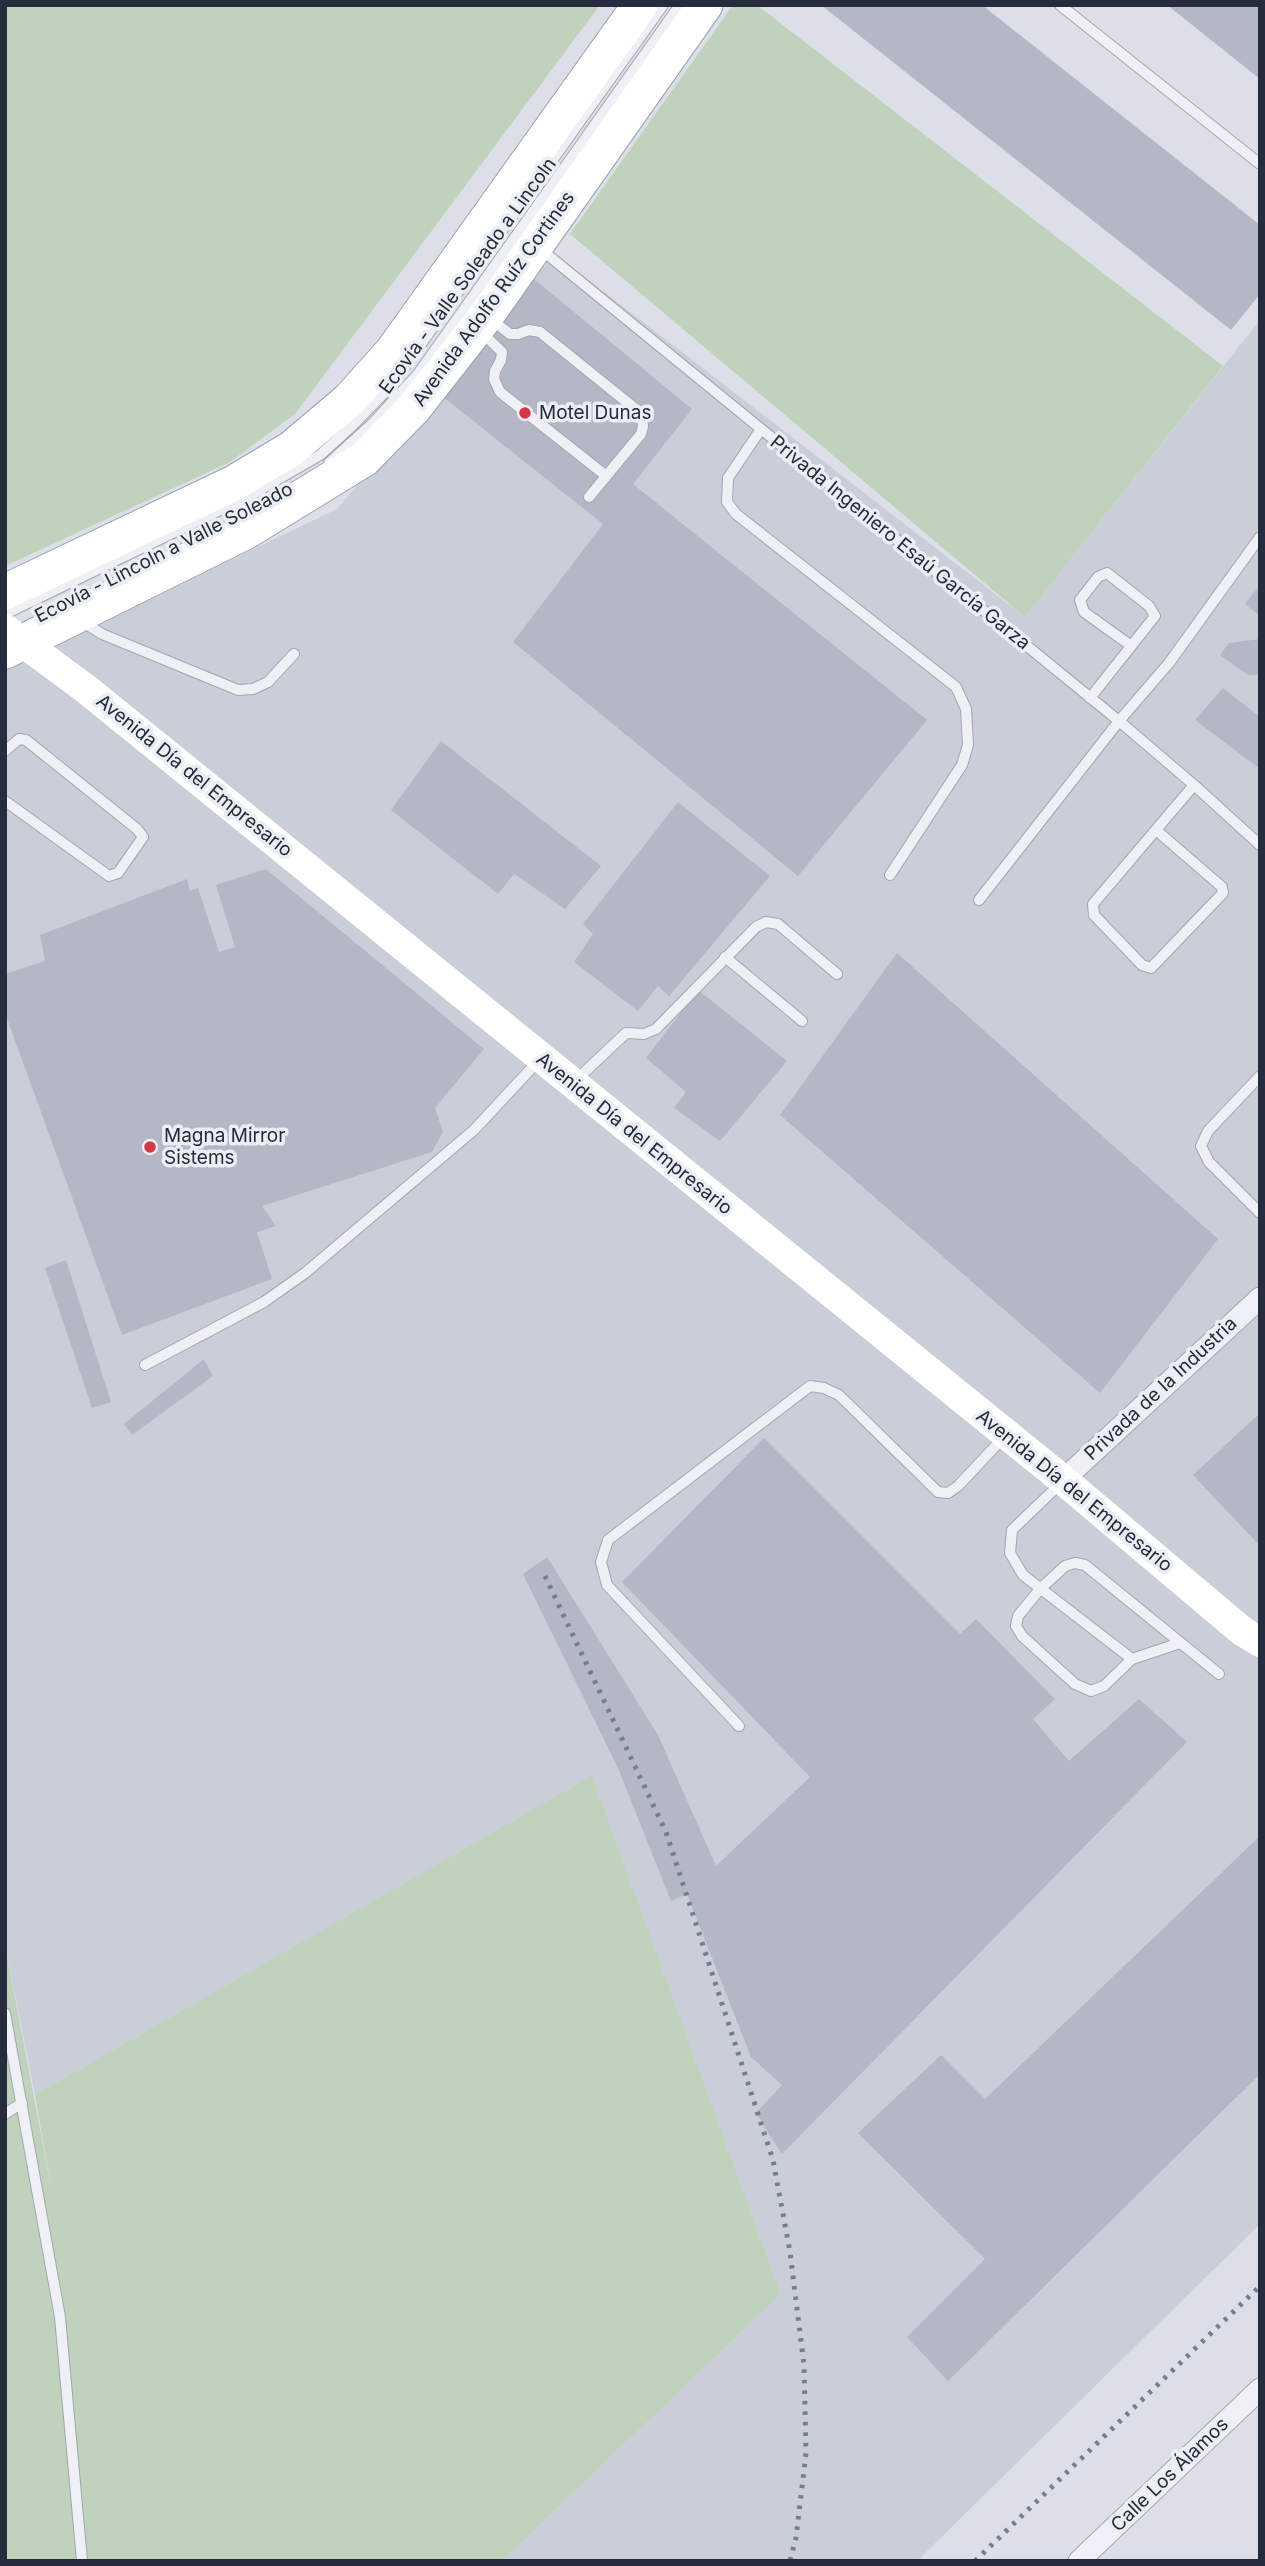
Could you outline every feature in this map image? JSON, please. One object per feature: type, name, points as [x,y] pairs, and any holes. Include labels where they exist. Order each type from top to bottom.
[{"type":"main road","points":[[5,592],[234,483],[291,449],[349,400],[393,351],[640,5]]},
{"type":"main road","name":"Avenida Adolfo Ruíz Cortines","points":[[11,633],[75,617],[245,532],[364,459],[414,408],[482,322],[705,5]]},
{"type":"street","name":"Avenida Día del Empresario","points":[[11,633],[86,689],[1063,1480],[1232,1622],[1260,1642]]},
{"type":"street","name":"Privada de la Industria","points":[[1063,1480],[1260,1298]]},
{"type":"street","name":"Calle Los Álamos","points":[[1079,2561],[1260,2389]]},
{"type":"lane","name":"Ecovía - Valle Soleado a Lincoln","points":[[11,633],[320,455],[351,428],[391,386],[663,5]]},
{"type":"lane","points":[[322,467],[373,423],[418,374],[680,5]]},
{"type":"lane","points":[[1060,5],[1260,164]]},
{"type":"lane","name":"Privada Ingeniero Esaú García Garza","points":[[536,246],[1119,721],[1260,845]]},
{"type":"lane","points":[[482,322],[502,352],[494,379],[500,392],[605,475]]},
{"type":"lane","points":[[482,322],[509,334],[529,330],[540,332],[638,411],[642,420],[641,434],[589,497]]},
{"type":"lane","points":[[761,429],[728,478],[727,502],[736,514],[956,687],[966,709],[968,745],[961,765],[890,875]]},
{"type":"lane","points":[[979,900],[1119,721],[1169,663],[1260,537]]},
{"type":"lane","points":[[1090,698],[1155,616],[1149,606],[1107,573],[1098,577],[1080,600],[1084,612],[1130,645]]},
{"type":"lane","points":[[75,617],[102,634],[238,690],[253,690],[268,682],[294,654]]},
{"type":"lane","points":[[5,751],[19,739],[26,740],[137,829],[143,837],[118,873],[109,876],[5,801]]},
{"type":"lane","points":[[1156,830],[1222,887],[1223,892],[1151,968],[1142,964],[1094,915],[1093,904],[1194,785]]},
{"type":"lane","points":[[572,1084],[626,1033],[643,1034],[656,1029],[725,957],[756,927],[766,922],[778,924],[838,974]]},
{"type":"lane","points":[[725,957],[802,1021]]},
{"type":"lane","points":[[145,1365],[264,1302],[305,1273],[474,1130],[540,1059]]},
{"type":"lane","points":[[1260,1076],[1208,1131],[1201,1146],[1209,1162],[1260,1213]]},
{"type":"lane","points":[[739,1726],[607,1584],[601,1562],[608,1540],[810,1386],[824,1388],[839,1395],[938,1492],[948,1493],[958,1486],[1006,1435]]},
{"type":"lane","points":[[1063,1480],[1012,1530],[1010,1553],[1023,1575],[1132,1659]]},
{"type":"lane","points":[[1181,1643],[1132,1659],[1104,1686],[1091,1691],[1075,1684],[1022,1636],[1016,1626],[1018,1616],[1040,1588],[1065,1566],[1075,1563],[1085,1566],[1181,1643],[1219,1674]]},
{"type":"lane","points":[[5,2013],[60,2317],[82,2561]]},
{"type":"lane","points":[[5,2114],[22,2103]]},
{"type":"shaded area","points":[[555,254],[1025,617],[1260,320],[1260,2224],[917,2561],[502,2561],[781,2294],[592,1777],[35,2095],[5,1944],[5,671],[45,649],[337,509]]},
{"type":"green space","points":[[5,5],[600,5],[295,414],[230,462],[5,566]]},
{"type":"green space","points":[[733,5],[757,5],[1223,366],[1025,617],[570,234]]},
{"type":"green space","points":[[592,1776],[781,2294],[502,2561],[5,2561],[5,1945],[53,2197],[35,2095]]},
{"type":"building","points":[[821,5],[982,5],[1260,225],[1260,294],[1231,330]]},
{"type":"building","points":[[1167,5],[1260,5],[1260,79]]},
{"type":"building","points":[[534,279],[692,409],[633,484],[927,720],[798,876],[513,642],[603,524],[437,392]]},
{"type":"building","points":[[1260,585],[1260,616],[1245,604]]},
{"type":"building","points":[[1260,639],[1260,675],[1248,675],[1220,655],[1229,643]]},
{"type":"building","points":[[1223,688],[1260,717],[1260,769],[1195,720]]},
{"type":"building","points":[[441,741],[601,866],[565,909],[514,874],[498,894],[391,810]]},
{"type":"building","points":[[678,802],[770,876],[669,996],[658,986],[638,1011],[574,962],[593,934],[583,924]]},
{"type":"building","points":[[266,869],[484,1049],[435,1108],[443,1132],[432,1152],[262,1206],[276,1226],[257,1232],[272,1279],[122,1335],[5,1013],[5,974],[45,961],[40,935],[187,879],[190,891],[198,888],[219,952],[235,947],[216,885]]},
{"type":"building","points":[[897,953],[1218,1239],[1100,1393],[780,1115]]},
{"type":"building","points":[[698,990],[787,1061],[720,1141],[674,1108],[686,1092],[646,1058]]},
{"type":"building","points":[[66,1260],[111,1402],[92,1408],[45,1268]]},
{"type":"building","points":[[204,1359],[213,1376],[132,1435],[124,1424]]},
{"type":"building","points":[[1260,1413],[1260,1546],[1193,1475]]},
{"type":"building","points":[[764,1438],[960,1634],[976,1619],[1055,1699],[1033,1719],[1069,1761],[1139,1699],[1187,1742],[782,2154],[756,2113],[782,2085],[751,2057],[687,1894],[671,1901],[618,1768],[523,1574],[547,1557],[658,1735],[716,1866],[810,1777],[622,1582]]},
{"type":"building","points":[[1260,1836],[1260,2074],[948,2381],[907,2337],[985,2259],[858,2133],[941,2055],[985,2099]]},
{"type":"railway","points":[[545,1576],[666,1832],[773,2160],[790,2252],[804,2365],[806,2453],[796,2538],[790,2561]]},
{"type":"railway","points":[[975,2561],[1260,2286]]},
{"type":"place","name":"Motel Dunas","points":[[525,413]]},
{"type":"place","name":"Magna Mirror Sistems","points":[[150,1147]]}]
